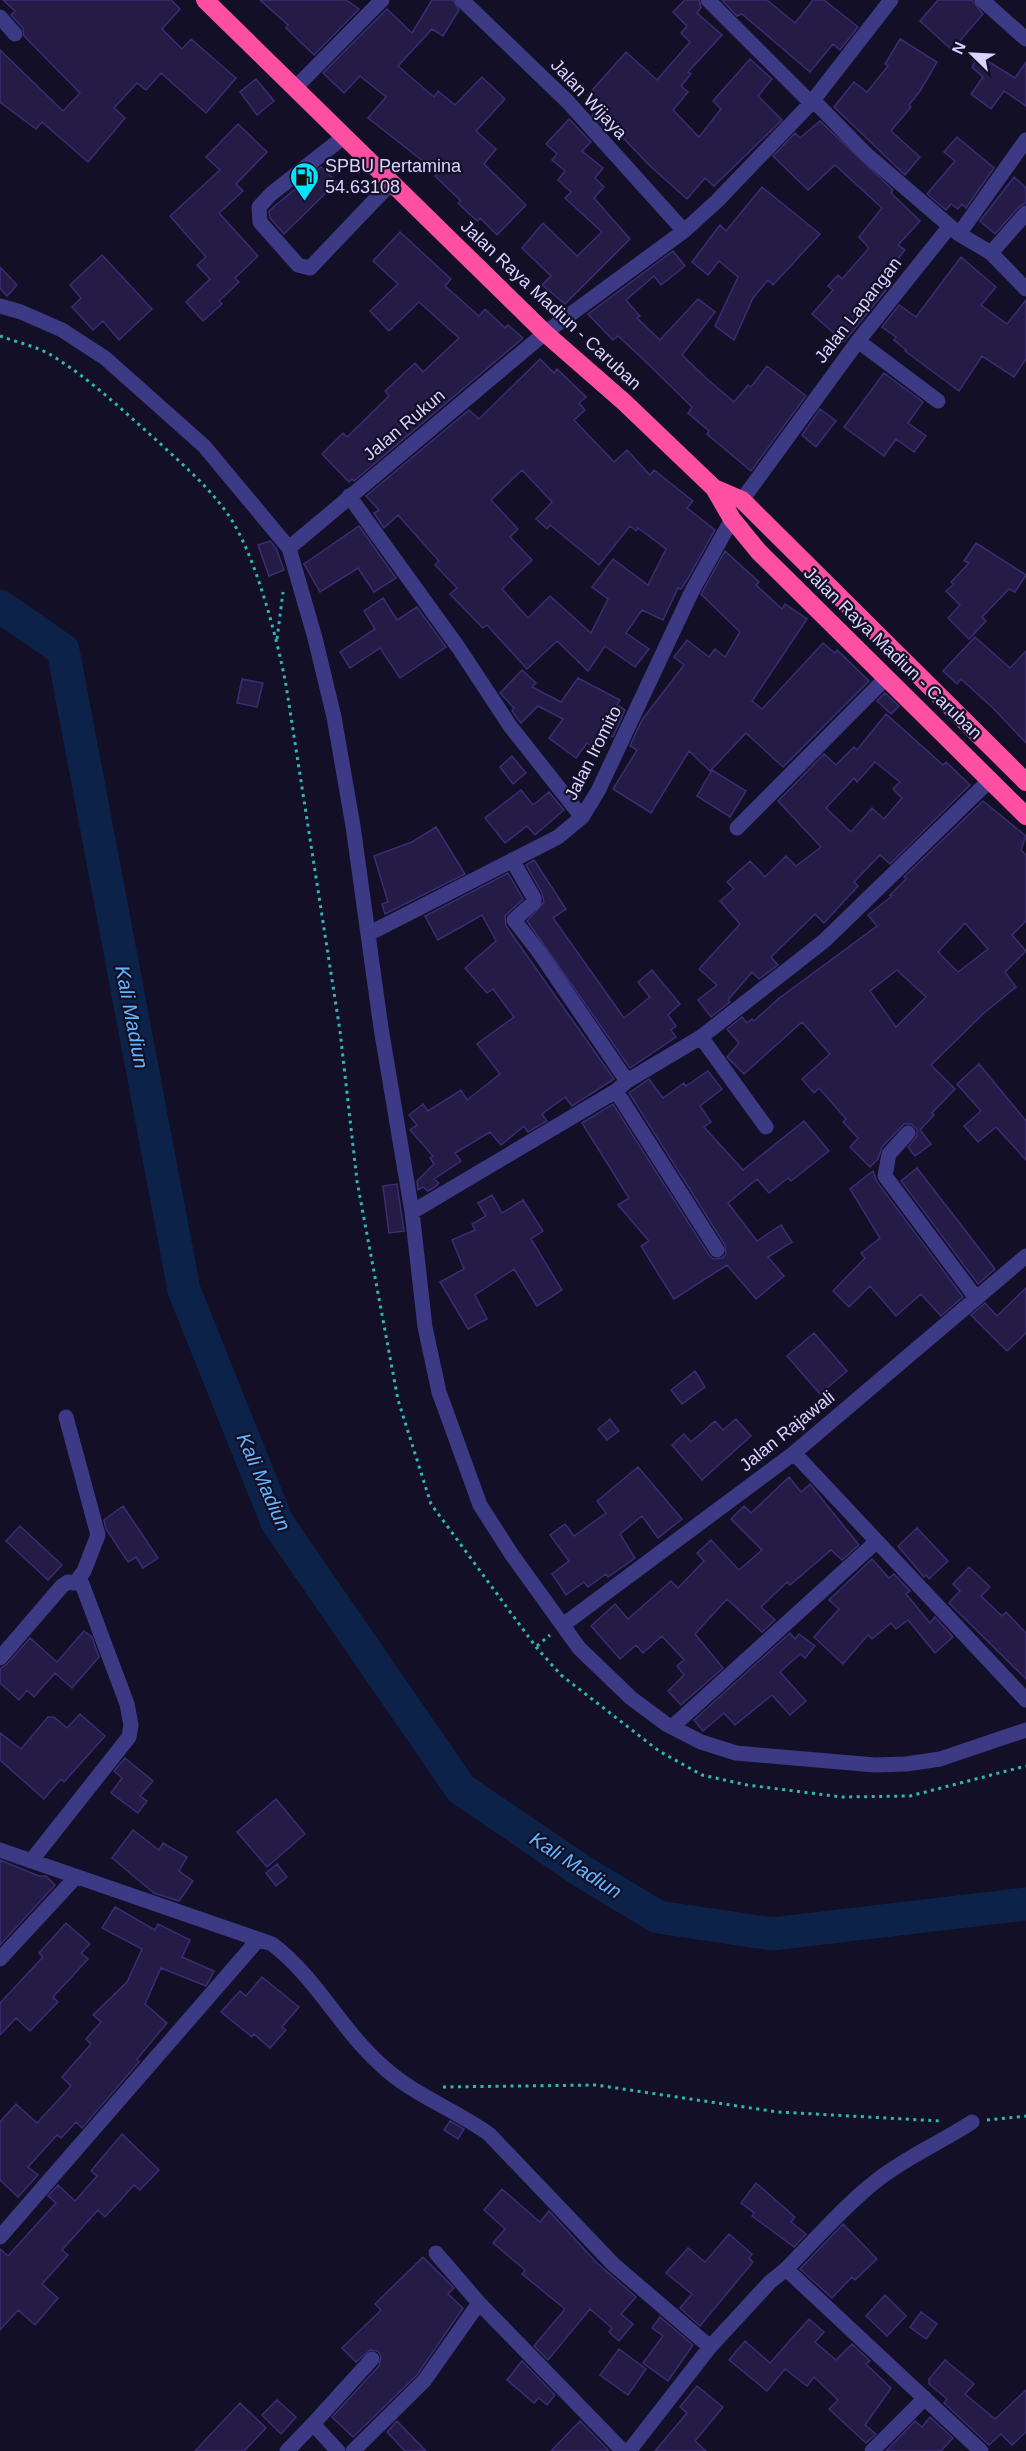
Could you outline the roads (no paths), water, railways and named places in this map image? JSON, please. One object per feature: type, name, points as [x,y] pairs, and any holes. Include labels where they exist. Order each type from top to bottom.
[{"type":"highway","name":"Jalan Raya Madiun - Caruban","points":[[205,0],[545,333],[616,395],[714,488],[732,519],[759,552],[1026,816]]},
{"type":"highway","name":"Jalan Raya Madiun - Caruban","points":[[714,488],[742,500],[1026,782]]},
{"type":"street","points":[[296,87],[382,0]]},
{"type":"street","name":"Jalan Wijaya","points":[[462,0],[568,102],[684,231]]},
{"type":"street","points":[[708,0],[866,154],[955,230],[991,253],[1026,289]]},
{"type":"street","name":"Jalan Rukun","points":[[289,548],[545,333],[684,231],[717,201],[812,102],[891,0]]},
{"type":"street","points":[[982,0],[1026,39]]},
{"type":"street","points":[[0,17],[15,34]]},
{"type":"street","points":[[345,136],[271,194],[259,207],[260,222],[298,265],[310,268],[392,182]]},
{"type":"street","name":"Jalan Lapangan","points":[[742,500],[858,342],[955,230],[1026,140]]},
{"type":"street","points":[[991,253],[1026,213]]},
{"type":"street","points":[[0,306],[21,312],[62,330],[105,357],[204,446],[289,548],[315,638],[334,717],[381,1028],[412,1212],[425,1327],[440,1392],[463,1461],[480,1505],[512,1556],[579,1648],[632,1698],[672,1727],[701,1742],[736,1753],[875,1765],[940,1759],[1026,1730]]},
{"type":"street","points":[[858,342],[938,401]]},
{"type":"street","points":[[349,496],[458,647],[510,726],[582,817]]},
{"type":"street","name":"Jalan Iromito","points":[[368,934],[558,837],[582,817],[598,791],[692,591],[732,519]]},
{"type":"street","points":[[737,828],[887,677]]},
{"type":"street","points":[[412,1212],[701,1037],[850,918],[991,779]]},
{"type":"street","points":[[512,860],[534,897],[534,902],[514,920],[539,952],[622,1086],[717,1250]]},
{"type":"street","points":[[701,1037],[766,1127]]},
{"type":"street","points":[[908,1133],[890,1154],[885,1176],[976,1298]]},
{"type":"street","name":"Jalan Rajawali","points":[[563,1625],[794,1453],[1026,1256]]},
{"type":"street","points":[[66,1417],[98,1535],[84,1571],[76,1582]]},
{"type":"street","points":[[794,1453],[1026,1700]]},
{"type":"street","points":[[672,1727],[876,1542]]},
{"type":"street","points":[[0,1658],[62,1586],[76,1582],[82,1584],[127,1704],[131,1725],[129,1737],[31,1861]]},
{"type":"street","points":[[0,1850],[272,1944],[291,1958],[379,2064],[408,2087],[466,2118],[489,2134],[614,2264],[710,2347]]},
{"type":"street","points":[[0,1959],[76,1877]]},
{"type":"street","points":[[0,2237],[258,1940]]},
{"type":"street","points":[[629,2451],[710,2347],[770,2282],[874,2182],[912,2155],[945,2139],[972,2122]]},
{"type":"street","points":[[436,2253],[479,2303],[623,2451]]},
{"type":"street","points":[[786,2269],[981,2451]]},
{"type":"street","points":[[353,2451],[424,2381],[479,2303]]},
{"type":"street","points":[[287,2451],[372,2359]]},
{"type":"street","points":[[872,2451],[925,2398]]},
{"type":"street","points":[[313,2424],[338,2451]]},
{"type":"waterway","name":"Kali Madiun","points":[[0,606],[63,650],[184,1290],[277,1522],[461,1789],[583,1872],[658,1917],[772,1934],[1026,1904]]},
{"type":"place","name":"SPBU Pertamina 54.63108","points":[[304,202]]}]
